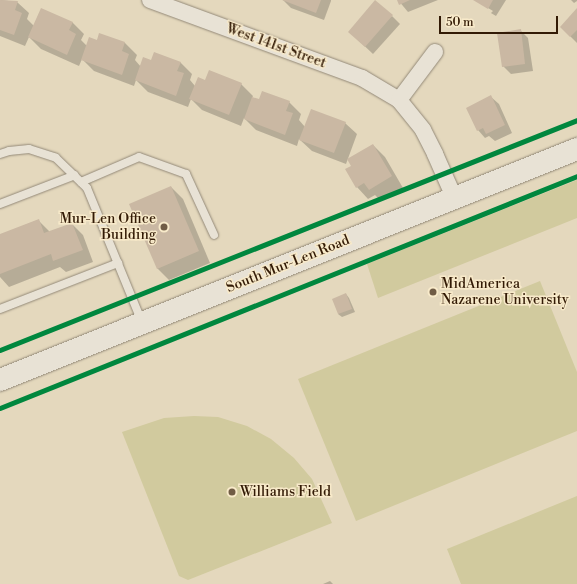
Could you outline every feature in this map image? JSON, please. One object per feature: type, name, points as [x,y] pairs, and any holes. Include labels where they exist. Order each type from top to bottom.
[{"type":"main road","name":"South Mur-Len Road","points":[[0,380],[577,148]]},
{"type":"street","name":"West 141st Street","points":[[150,0],[362,78],[399,100],[423,130],[436,154],[454,197]]},
{"type":"street","points":[[399,100],[435,52]]},
{"type":"lane","points":[[0,154],[29,148],[56,158],[87,188],[142,322]]},
{"type":"lane","points":[[0,204],[140,157],[186,174],[214,235]]},
{"type":"lane","points":[[0,309],[118,263]]},
{"type":"shaded area","points":[[577,180],[577,218],[378,298],[367,264]]},
{"type":"shaded area","points":[[540,281],[577,372],[577,431],[356,521],[298,379]]},
{"type":"shaded area","name":"Williams Field","points":[[194,416],[218,417],[247,426],[271,439],[294,458],[312,479],[332,523],[188,580],[179,576],[122,432],[164,418]]},
{"type":"shaded area","points":[[577,496],[577,584],[461,584],[447,549]]},
{"type":"building","points":[[0,0],[18,1],[15,10],[22,13],[14,35],[0,30]]},
{"type":"building","points":[[282,0],[321,0],[316,13]]},
{"type":"building","points":[[375,0],[393,15],[365,47],[348,32]]},
{"type":"building","points":[[397,0],[410,0],[399,5]]},
{"type":"building","points":[[473,0],[493,0],[488,9]]},
{"type":"building","points":[[41,8],[73,22],[69,30],[76,34],[67,55],[28,37]]},
{"type":"building","points":[[577,8],[577,30],[570,37],[560,27]]},
{"type":"building","points":[[521,29],[525,64],[502,67],[497,33]]},
{"type":"building","points":[[99,33],[125,42],[122,51],[129,54],[122,75],[81,60],[89,37],[97,40]]},
{"type":"building","points":[[154,52],[181,62],[177,71],[184,73],[176,96],[135,80],[143,57],[151,60]]},
{"type":"building","points":[[209,70],[242,83],[229,115],[189,99],[198,77],[205,80]]},
{"type":"building","points":[[262,91],[290,101],[286,111],[293,113],[285,135],[244,119],[252,97],[259,99]]},
{"type":"building","points":[[491,95],[505,125],[486,134],[483,128],[477,131],[466,108]]},
{"type":"building","points":[[311,109],[346,122],[334,153],[299,140]]},
{"type":"building","points":[[373,144],[392,176],[369,190],[364,183],[356,188],[345,169],[351,166],[347,159]]},
{"type":"building","name":"Mur-Len Office Building","points":[[171,186],[199,251],[157,269],[129,204]]},
{"type":"building","points":[[39,219],[44,233],[72,223],[83,250],[53,261],[51,254],[0,274],[0,234]]},
{"type":"building","points":[[346,293],[352,309],[338,314],[332,299]]},
{"type":"cycle path","points":[[0,350],[577,120]]},
{"type":"cycle path","points":[[0,408],[577,176]]},
{"type":"place","name":"Mur-Len Office Building","points":[[164,227]]},
{"type":"place","name":"MidAmerica Nazarene University","points":[[433,292]]},
{"type":"place","name":"Williams Field","points":[[232,492]]}]
